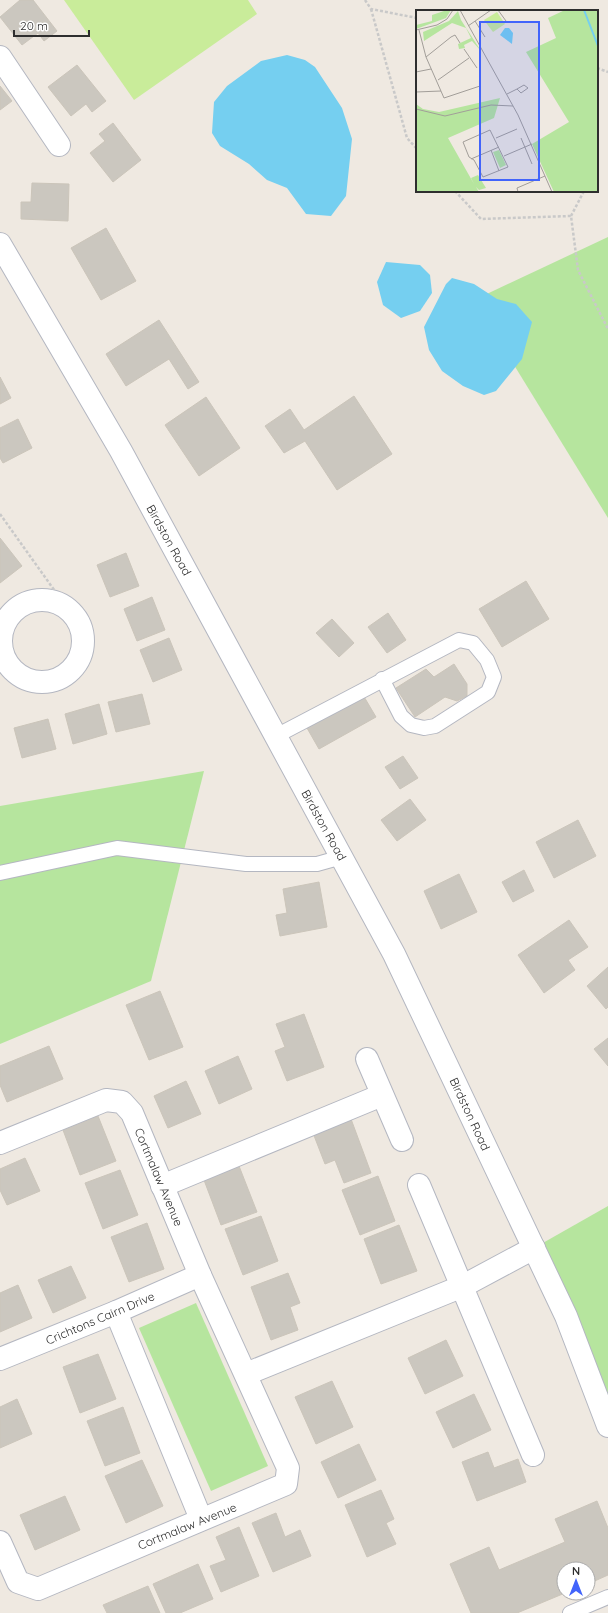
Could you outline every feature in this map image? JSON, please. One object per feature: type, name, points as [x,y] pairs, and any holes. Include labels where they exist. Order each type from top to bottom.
[{"type":"street","points":[[0,57],[59,145]]},
{"type":"street","name":"Birdston Road","points":[[0,244],[121,451],[394,954],[566,1316],[608,1426]]},
{"type":"street","points":[[40,600],[54,602],[67,608],[76,618],[82,631],[83,645],[80,658],[73,669],[63,677],[51,682],[38,682],[25,679],[14,672],[6,661],[1,649],[2,635],[6,622],[15,611],[27,603],[40,600]]},
{"type":"street","points":[[367,1059],[402,1140]]},
{"type":"street","points":[[162,1186],[382,1095]]},
{"type":"street","name":"Cortmalaw Avenue","points":[[0,1143],[106,1100],[122,1102],[132,1114],[200,1275],[288,1468],[286,1484],[38,1589],[18,1582],[0,1542]]},
{"type":"street","points":[[419,1185],[463,1286],[533,1455]]},
{"type":"street","points":[[246,1374],[463,1286],[534,1248]]},
{"type":"street","name":"Crichtons Cairn Drive","points":[[0,1359],[116,1312],[200,1275]]},
{"type":"street","points":[[116,1312],[201,1519]]},
{"type":"lane","points":[[276,736],[382,679],[459,640],[473,643],[487,660],[494,677],[488,692],[435,726],[424,728],[411,725],[401,716],[382,679]]},
{"type":"lane","points":[[0,873],[117,848],[246,864],[317,864],[342,857]]},
{"type":"lane","points":[[570,1613],[608,1597]]},
{"type":"path","points":[[364,0],[371,9],[407,138],[416,148]]},
{"type":"path","points":[[371,9],[416,18]]},
{"type":"path","points":[[598,68],[608,72]]},
{"type":"path","points":[[456,192],[480,219],[571,216]]},
{"type":"path","points":[[583,192],[571,216],[578,270],[608,329]]},
{"type":"path","points":[[0,514],[67,608]]},
{"type":"green space","points":[[64,0],[248,0],[257,14],[134,100]]},
{"type":"green space","points":[[608,237],[608,518],[474,300]]},
{"type":"green space","points":[[204,771],[151,981],[0,1044],[0,806]]},
{"type":"green space","points":[[608,1206],[608,1428],[534,1248]]},
{"type":"green space","points":[[196,1303],[268,1466],[211,1491],[139,1328]]},
{"type":"water","points":[[287,55],[305,60],[315,67],[342,108],[352,139],[346,196],[331,216],[306,214],[287,188],[267,180],[249,164],[220,146],[212,133],[214,102],[227,86],[261,61]]},
{"type":"water","points":[[386,262],[420,265],[430,275],[432,293],[420,311],[401,318],[383,305],[377,282]]},
{"type":"water","points":[[452,278],[474,284],[497,299],[516,304],[532,322],[522,359],[496,391],[484,395],[463,386],[442,371],[429,350],[424,327],[446,284]]},
{"type":"building","points":[[20,0],[33,0],[57,31],[44,41],[38,33],[22,45],[0,17]]},
{"type":"building","points":[[77,65],[106,101],[92,112],[86,104],[71,116],[48,87]]},
{"type":"building","points":[[0,86],[12,101],[0,110]]},
{"type":"building","points":[[113,123],[141,160],[113,182],[90,153],[105,141],[99,134]]},
{"type":"building","points":[[32,183],[69,184],[68,221],[21,219],[21,202],[31,202]]},
{"type":"building","points":[[106,228],[136,281],[101,300],[71,248]]},
{"type":"building","points":[[159,320],[199,382],[188,389],[169,359],[126,386],[106,354]]},
{"type":"building","points":[[0,377],[11,398],[0,404]]},
{"type":"building","points":[[354,396],[392,454],[337,490],[305,441],[284,453],[265,426],[290,409],[304,430]]},
{"type":"building","points":[[206,397],[240,448],[199,476],[165,425]]},
{"type":"building","points":[[18,419],[32,448],[3,463],[0,458],[0,428]]},
{"type":"building","points":[[0,538],[22,566],[0,583]]},
{"type":"building","points":[[126,553],[139,586],[110,597],[97,565]]},
{"type":"building","points":[[526,581],[549,619],[502,647],[479,609]]},
{"type":"building","points":[[152,597],[165,630],[137,641],[124,609]]},
{"type":"building","points":[[388,613],[406,640],[387,653],[368,627]]},
{"type":"building","points":[[332,619],[354,643],[339,657],[316,633]]},
{"type":"building","points":[[169,638],[182,670],[153,682],[140,650]]},
{"type":"building","points":[[454,664],[467,684],[467,696],[457,701],[445,697],[415,717],[396,688],[426,669],[434,677]]},
{"type":"building","points":[[142,694],[150,724],[116,732],[108,702]]},
{"type":"building","points":[[363,695],[376,717],[319,749],[307,728]]},
{"type":"building","points":[[99,704],[107,734],[73,744],[65,714]]},
{"type":"building","points":[[48,719],[56,749],[22,758],[14,728]]},
{"type":"building","points":[[403,756],[418,778],[400,789],[385,767]]},
{"type":"building","points":[[410,799],[426,820],[397,841],[381,820]]},
{"type":"building","points":[[578,820],[596,856],[554,878],[536,842]]},
{"type":"building","points":[[524,870],[534,891],[513,902],[502,882]]},
{"type":"building","points":[[459,874],[477,912],[441,929],[424,891]]},
{"type":"building","points":[[319,882],[327,927],[280,936],[276,915],[287,913],[283,889]]},
{"type":"building","points":[[569,920],[588,947],[568,960],[575,970],[544,993],[518,955]]},
{"type":"building","points":[[608,967],[608,1007],[606,1009],[587,986]]},
{"type":"building","points":[[160,991],[183,1047],[149,1060],[126,1005]]},
{"type":"building","points":[[304,1014],[324,1067],[287,1081],[275,1051],[285,1047],[276,1024]]},
{"type":"building","points":[[608,1038],[608,1066],[594,1049]]},
{"type":"building","points":[[49,1046],[63,1079],[7,1102],[0,1085],[0,1066]]},
{"type":"building","points":[[238,1056],[252,1089],[219,1104],[205,1071]]},
{"type":"building","points":[[186,1081],[201,1114],[168,1128],[154,1096]]},
{"type":"building","points":[[98,1116],[116,1161],[80,1175],[63,1130]]},
{"type":"building","points":[[351,1119],[371,1173],[344,1183],[335,1160],[325,1164],[313,1133]]},
{"type":"building","points":[[25,1158],[40,1191],[7,1205],[0,1190],[0,1169]]},
{"type":"building","points":[[239,1166],[257,1212],[221,1225],[204,1180]]},
{"type":"building","points":[[120,1170],[138,1215],[103,1229],[85,1183]]},
{"type":"building","points":[[378,1176],[395,1221],[360,1235],[342,1190]]},
{"type":"building","points":[[261,1216],[278,1261],[243,1275],[225,1229]]},
{"type":"building","points":[[147,1223],[164,1269],[129,1282],[111,1237]]},
{"type":"building","points":[[399,1225],[417,1271],[381,1284],[364,1239]]},
{"type":"building","points":[[71,1266],[86,1298],[53,1313],[38,1280]]},
{"type":"building","points":[[288,1273],[300,1303],[290,1307],[298,1330],[271,1340],[251,1287]]},
{"type":"building","points":[[18,1285],[32,1318],[0,1332],[0,1293]]},
{"type":"building","points":[[446,1340],[463,1376],[425,1394],[408,1358]]},
{"type":"building","points":[[98,1354],[116,1399],[80,1413],[63,1367]]},
{"type":"building","points":[[332,1381],[353,1427],[316,1444],[295,1397]]},
{"type":"building","points":[[474,1394],[491,1430],[453,1448],[436,1412]]},
{"type":"building","points":[[17,1399],[32,1434],[0,1448],[0,1407]]},
{"type":"building","points":[[123,1407],[140,1453],[105,1466],[87,1421]]},
{"type":"building","points":[[359,1444],[376,1480],[338,1498],[321,1462]]},
{"type":"building","points":[[488,1452],[494,1468],[518,1459],[526,1482],[477,1501],[462,1462]]},
{"type":"building","points":[[142,1460],[163,1506],[126,1523],[105,1476]]},
{"type":"building","points":[[381,1490],[394,1519],[386,1523],[396,1544],[367,1557],[345,1505]]},
{"type":"building","points":[[65,1496],[80,1530],[35,1550],[20,1515]]},
{"type":"building","points":[[597,1501],[608,1528],[608,1575],[596,1580],[596,1561],[556,1561],[556,1597],[517,1613],[471,1613],[450,1564],[489,1547],[499,1570],[565,1542],[555,1519]]},
{"type":"building","points":[[276,1513],[285,1537],[300,1530],[311,1556],[273,1572],[252,1523]]},
{"type":"building","points":[[239,1527],[259,1576],[221,1592],[210,1566],[226,1560],[216,1537]]},
{"type":"building","points":[[198,1564],[213,1599],[180,1613],[166,1613],[153,1584]]},
{"type":"building","points":[[148,1586],[160,1613],[107,1613],[103,1605]]}]
